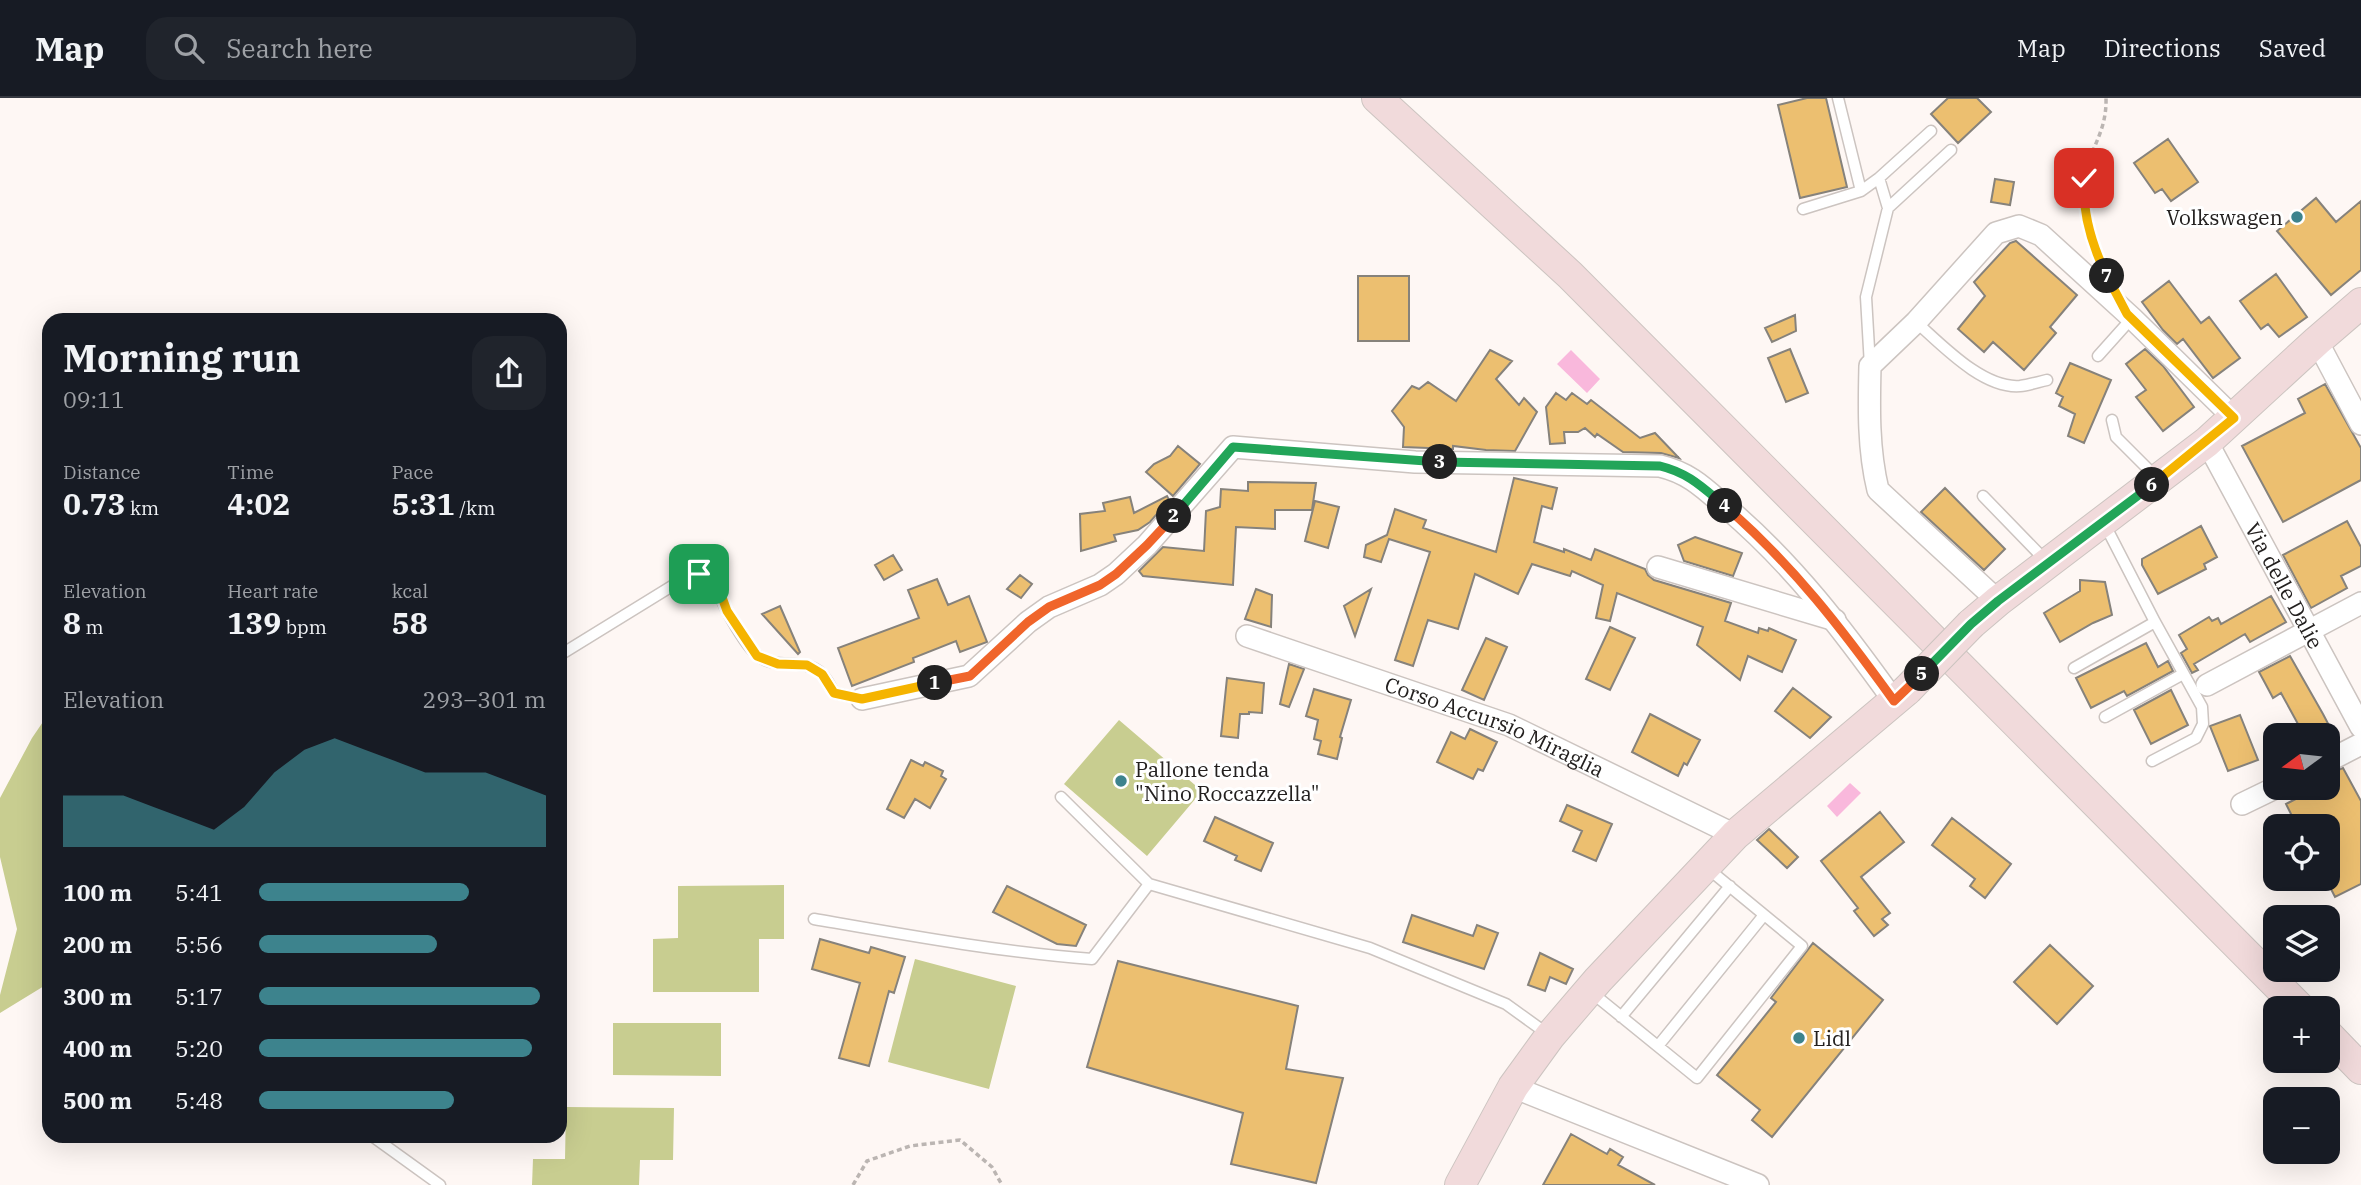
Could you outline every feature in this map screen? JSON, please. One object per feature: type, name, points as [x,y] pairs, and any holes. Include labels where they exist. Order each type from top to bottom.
[{"type":"main road","points":[[1377,98],[1549,255],[2288,996]]},
{"type":"main road","points":[[1460,1185],[1513,1087],[1550,1036],[1588,990],[1735,835],[1901,696],[1971,624],[1998,601],[2207,442],[2361,303]]},
{"type":"main road","points":[[2340,1047],[2361,1069]]},
{"type":"street","points":[[1998,601],[1878,490],[1872,465],[1869,406],[1871,366],[1916,322],[1996,233],[2019,226],[2041,235],[2132,318],[2234,418]]},
{"type":"street","points":[[2317,341],[2361,424]]},
{"type":"street","name":"Via delle Dalie","points":[[2207,442],[2361,727]]},
{"type":"street","points":[[862,699],[970,676],[1028,622],[1049,607],[1100,585],[1116,574],[1147,545],[1233,447],[1415,462],[1660,466],[1677,470],[1690,476],[1750,528],[1901,696]]},
{"type":"street","points":[[1658,567],[1835,620]]},
{"type":"street","points":[[2207,685],[2361,603]]},
{"type":"street","name":"Corso Accursio Miraglia","points":[[1247,636],[1509,725],[1735,835]]},
{"type":"street","points":[[2340,755],[2361,744]]},
{"type":"street","points":[[2242,804],[2263,794]]},
{"type":"street","points":[[1513,1087],[1758,1185]]},
{"type":"lane","points":[[1839,98],[1861,191]]},
{"type":"lane","points":[[1803,209],[1861,191],[1931,131]]},
{"type":"lane","points":[[1888,208],[1951,150]]},
{"type":"lane","points":[[1871,366],[1866,297],[1888,208],[1879,178]]},
{"type":"lane","points":[[2098,356],[2132,318]]},
{"type":"lane","points":[[1916,322],[1971,370],[2018,387],[2047,380]]},
{"type":"lane","points":[[2112,419],[2116,437],[2159,480]]},
{"type":"lane","points":[[1983,496],[2049,564]]},
{"type":"lane","points":[[2104,522],[2202,707],[2203,724],[2196,738],[2152,761]]},
{"type":"lane","points":[[567,651],[685,578],[699,574],[713,581],[719,589],[727,611],[757,656],[778,664],[807,665],[822,674],[834,693],[862,699]]},
{"type":"lane","points":[[2074,668],[2155,622]]},
{"type":"lane","points":[[2105,717],[2183,674]]},
{"type":"lane","points":[[1061,797],[1149,884],[1370,948],[1506,1004],[1550,1036]]},
{"type":"lane","points":[[1588,990],[1697,1078],[1802,946],[1705,866]]},
{"type":"lane","points":[[814,919],[1053,956],[1092,958],[1149,884]]},
{"type":"lane","points":[[1621,1017],[1730,886]]},
{"type":"lane","points":[[1658,1046],[1764,915]]},
{"type":"lane","points":[[382,1143],[440,1185]]},
{"type":"path","points":[[2100,261],[2087,226],[2083,198],[2084,178],[2100,136],[2106,113],[2106,98]]},
{"type":"path","points":[[852,1185],[867,1161],[910,1146],[960,1140],[992,1167],[1002,1185]]},
{"type":"green space","points":[[1119,720],[1202,791],[1147,856],[1064,784]]},
{"type":"green space","points":[[42,723],[42,987],[0,1013],[0,995],[17,929],[0,857],[0,798]]},
{"type":"green space","points":[[784,885],[784,939],[759,939],[759,992],[653,992],[653,939],[678,938],[678,886]]},
{"type":"green space","points":[[915,959],[1016,986],[989,1089],[888,1062]]},
{"type":"green space","points":[[613,1023],[721,1023],[721,1076],[613,1075]]},
{"type":"green space","points":[[567,1107],[674,1108],[673,1160],[640,1160],[639,1185],[532,1185],[533,1159],[565,1159]]},
{"type":"shaded area","points":[[1571,350],[1600,379],[1587,393],[1557,364]]},
{"type":"shaded area","points":[[1850,783],[1861,793],[1837,817],[1827,806]]},
{"type":"building","points":[[1807,98],[1826,98],[1847,187],[1800,198],[1778,105]]},
{"type":"building","points":[[1948,98],[1977,98],[1991,112],[1958,143],[1931,114]]},
{"type":"building","points":[[2168,139],[2198,182],[2171,201],[2162,189],[2155,193],[2134,163]]},
{"type":"building","points":[[1995,179],[2014,182],[2010,205],[1991,202]]},
{"type":"building","points":[[2316,198],[2336,222],[2361,201],[2361,270],[2331,295],[2277,231]]},
{"type":"building","points":[[2016,241],[2077,295],[2050,327],[2056,333],[2024,370],[1993,342],[1984,352],[1958,329],[1985,296],[1974,282],[2010,243]]},
{"type":"building","points":[[2276,274],[2307,317],[2279,337],[2268,324],[2261,329],[2240,301]]},
{"type":"building","points":[[1358,276],[1409,276],[1409,341],[1358,341]]},
{"type":"building","points":[[2169,281],[2201,323],[2209,317],[2240,358],[2213,378],[2183,339],[2177,344],[2142,302]]},
{"type":"building","points":[[1795,315],[1796,331],[1772,342],[1765,328]]},
{"type":"building","points":[[1790,349],[1808,393],[1786,402],[1768,358]]},
{"type":"building","points":[[2145,349],[2163,366],[2194,407],[2163,431],[2136,397],[2146,390],[2126,364]]},
{"type":"building","points":[[1490,350],[1512,361],[1496,379],[1519,405],[1524,398],[1537,412],[1515,451],[1453,446],[1453,449],[1403,447],[1404,427],[1392,411],[1412,386],[1419,389],[1428,382],[1456,401]]},
{"type":"building","points":[[2070,363],[2111,380],[2084,443],[2068,436],[2075,414],[2059,406],[2063,397],[2056,393]]},
{"type":"building","points":[[2325,384],[2361,448],[2361,480],[2283,522],[2242,446],[2305,413],[2298,399]]},
{"type":"building","points":[[1556,393],[1566,400],[1572,393],[1587,404],[1591,400],[1640,438],[1655,433],[1679,458],[1661,453],[1623,452],[1597,434],[1595,437],[1585,428],[1578,432],[1564,432],[1565,443],[1550,444],[1546,407]]},
{"type":"building","points":[[1178,446],[1200,464],[1173,496],[1146,472],[1154,464],[1170,456]]},
{"type":"building","points":[[1514,478],[1557,488],[1552,509],[1542,506],[1534,542],[1564,552],[1564,549],[1591,560],[1595,549],[1645,569],[1654,580],[1731,603],[1725,621],[1758,633],[1759,628],[1768,631],[1769,628],[1796,640],[1782,672],[1748,656],[1740,680],[1697,645],[1703,627],[1617,593],[1610,621],[1596,618],[1603,585],[1572,571],[1570,576],[1532,564],[1518,594],[1475,574],[1458,629],[1428,620],[1413,666],[1395,660],[1430,552],[1389,539],[1381,562],[1364,557],[1366,545],[1387,535],[1395,509],[1426,520],[1423,528],[1496,552]]},
{"type":"building","points":[[1248,482],[1316,483],[1312,510],[1275,510],[1275,529],[1236,527],[1233,585],[1143,576],[1139,571],[1163,547],[1204,551],[1206,511],[1220,507],[1221,489],[1248,491]]},
{"type":"building","points":[[1945,488],[2005,549],[1984,570],[1921,512]]},
{"type":"building","points":[[1167,496],[1169,500],[1150,522],[1138,530],[1114,535],[1116,541],[1081,551],[1080,514],[1105,511],[1103,503],[1130,497],[1134,513]]},
{"type":"building","points":[[1315,501],[1339,507],[1328,548],[1305,541]]},
{"type":"building","points":[[2347,521],[2361,547],[2361,566],[2341,576],[2347,588],[2311,608],[2283,555]]},
{"type":"building","points":[[2201,526],[2217,557],[2204,564],[2206,569],[2158,594],[2142,565],[2142,559]]},
{"type":"building","points":[[1695,537],[1742,553],[1733,576],[1684,561],[1678,545]]},
{"type":"building","points":[[893,555],[902,570],[884,580],[875,565]]},
{"type":"building","points":[[1020,575],[1032,584],[1021,598],[1007,589]]},
{"type":"building","points":[[937,579],[948,605],[969,596],[987,642],[960,652],[956,641],[913,658],[914,662],[852,686],[838,648],[919,618],[908,590]]},
{"type":"building","points":[[2080,580],[2105,582],[2112,615],[2060,642],[2044,613],[2080,591]]},
{"type":"building","points":[[1256,589],[1272,595],[1271,627],[1245,619]]},
{"type":"building","points":[[1371,589],[1355,636],[1344,606]]},
{"type":"building","points":[[2271,596],[2286,622],[2250,642],[2245,634],[2194,664],[2198,670],[2192,673],[2181,653],[2187,649],[2179,635],[2209,617],[2212,621],[2218,618],[2221,624]]},
{"type":"building","points":[[780,606],[800,652],[798,654],[762,614]]},
{"type":"building","points":[[1610,627],[1635,638],[1610,690],[1586,679]]},
{"type":"building","points":[[1486,638],[1507,647],[1484,700],[1462,690]]},
{"type":"building","points":[[2146,643],[2158,667],[2168,661],[2173,671],[2127,696],[2124,691],[2091,708],[2076,678]]},
{"type":"building","points":[[2290,656],[2328,723],[2297,723],[2281,693],[2273,698],[2259,672]]},
{"type":"building","points":[[1289,664],[1304,669],[1289,707],[1280,704]]},
{"type":"building","points":[[1227,678],[1264,683],[1262,713],[1240,714],[1238,738],[1221,736]]},
{"type":"building","points":[[1793,688],[1831,717],[1810,738],[1775,711]]},
{"type":"building","points":[[1314,689],[1351,700],[1340,737],[1342,738],[1337,759],[1318,754],[1321,741],[1314,739],[1318,720],[1306,716]]},
{"type":"building","points":[[2171,690],[2188,725],[2151,744],[2134,710]]},
{"type":"building","points":[[1650,714],[1700,740],[1678,776],[1632,752]]},
{"type":"building","points":[[2240,715],[2258,760],[2228,771],[2210,726]]},
{"type":"building","points":[[1470,729],[1497,742],[1483,771],[1478,769],[1473,779],[1437,762],[1451,732],[1465,739]]},
{"type":"building","points":[[911,760],[923,766],[925,762],[943,771],[941,776],[946,779],[930,808],[915,799],[904,818],[887,809]]},
{"type":"building","points":[[2343,768],[2361,801],[2361,884],[2335,897],[2332,891],[2340,891],[2340,814],[2291,814],[2286,804],[2294,800],[2340,800],[2340,769]]},
{"type":"building","points":[[1567,805],[1612,824],[1596,861],[1573,851],[1582,831],[1560,821]]},
{"type":"building","points":[[1880,812],[1904,842],[1861,877],[1890,913],[1882,919],[1888,925],[1874,936],[1854,911],[1858,908],[1821,861]]},
{"type":"building","points":[[1215,817],[1273,843],[1261,871],[1235,860],[1237,856],[1204,841]]},
{"type":"building","points":[[1952,818],[2011,864],[1985,898],[1970,886],[1975,879],[1932,845]]},
{"type":"building","points":[[1769,829],[1798,857],[1787,868],[1757,840]]},
{"type":"building","points":[[1007,886],[1086,925],[1076,946],[1057,944],[993,912]]},
{"type":"building","points":[[1412,915],[1473,936],[1477,925],[1498,933],[1484,969],[1403,942]]},
{"type":"building","points":[[820,939],[869,953],[871,947],[905,957],[894,993],[889,991],[869,1066],[839,1058],[860,983],[812,969]]},
{"type":"building","name":"Lidl","points":[[1813,943],[1883,1000],[1772,1137],[1752,1120],[1760,1110],[1717,1075],[1776,1002],[1771,998]]},
{"type":"building","points":[[2050,945],[2093,986],[2057,1024],[2014,982]]},
{"type":"building","points":[[1540,953],[1573,969],[1566,984],[1550,977],[1545,991],[1528,985]]},
{"type":"building","points":[[1118,961],[1298,1006],[1286,1069],[1343,1078],[1316,1183],[1231,1164],[1243,1113],[1087,1067]]},
{"type":"building","points":[[1571,1134],[1607,1154],[1610,1149],[1623,1157],[1618,1165],[1655,1185],[1543,1185]]},
{"type":"place","name":"Volkswagen","points":[[2297,217]]},
{"type":"place","name":"Pallone tenda \"Nino Roccazzella\"","points":[[1121,781]]},
{"type":"place","name":"Lidl","points":[[1799,1038]]},
{"type":"route","points":[[699,574],[713,581],[719,589],[727,611],[757,656],[778,664],[807,665],[822,674],[834,693],[862,699],[970,676],[1028,622],[1049,607],[1100,585],[1116,574],[1147,545],[1233,447],[1415,462],[1660,466],[1690,476],[1750,528],[1801,580],[1835,620],[1894,701],[1971,624],[1998,601],[2159,480],[2234,418],[2127,314],[2100,261],[2087,226],[2083,198],[2084,178]]}]
